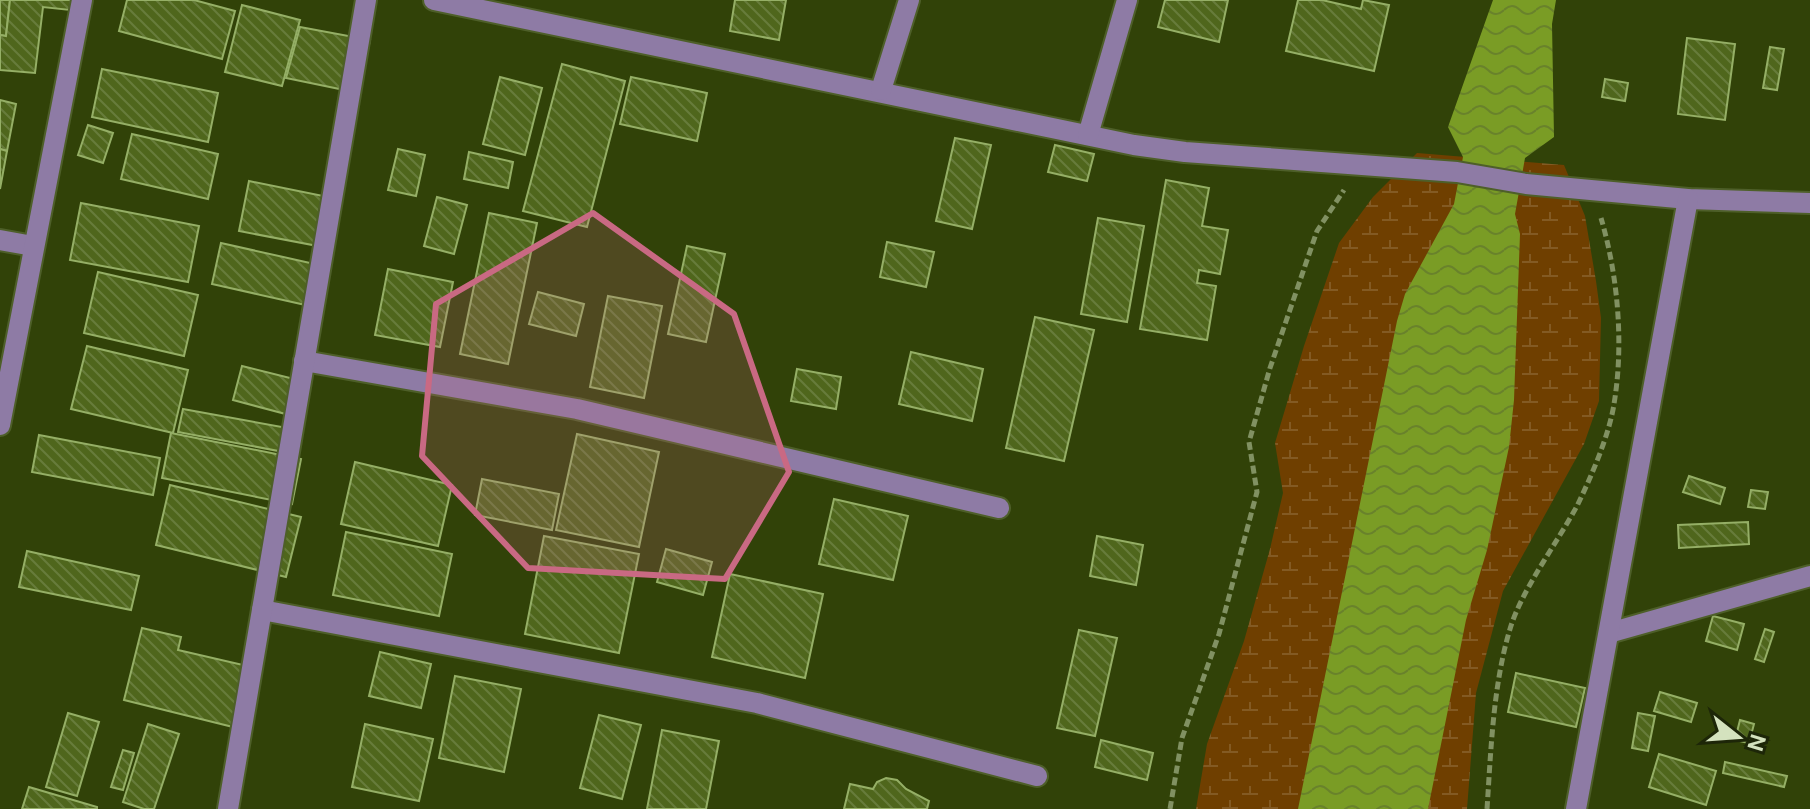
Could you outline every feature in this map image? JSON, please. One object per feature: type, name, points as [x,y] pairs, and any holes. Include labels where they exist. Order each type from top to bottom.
[{"type":"street","points":[[0,425],[82,0]]},
{"type":"street","points":[[228,809],[366,0]]},
{"type":"street","points":[[434,0],[1088,135],[1185,152],[1457,172],[1526,184],[1688,199],[1810,203]]},
{"type":"street","points":[[881,90],[909,0]]},
{"type":"street","points":[[1088,135],[1127,0]]},
{"type":"street","points":[[1576,809],[1688,199]]},
{"type":"street","points":[[0,240],[33,246]]},
{"type":"street","points":[[304,361],[577,409],[999,508]]},
{"type":"street","points":[[1609,633],[1810,576]]},
{"type":"street","points":[[262,610],[757,703],[1037,776]]},
{"type":"path","points":[[1170,809],[1182,738],[1219,634],[1246,542],[1257,492],[1249,442],[1270,368],[1317,231],[1358,165]]},
{"type":"path","points":[[1487,809],[1495,713],[1510,627],[1577,505],[1614,407],[1618,371],[1614,276],[1593,190]]},
{"type":"highlighted area","points":[[593,213],[734,314],[789,472],[725,579],[528,568],[422,456],[436,304]]},
{"type":"green space","points":[[1417,153],[1564,165],[1585,216],[1601,318],[1599,401],[1584,444],[1503,591],[1476,693],[1467,809],[1196,809],[1207,744],[1244,641],[1270,549],[1283,493],[1275,443],[1304,346],[1339,243],[1373,197]]},
{"type":"water","points":[[1493,0],[1556,0],[1552,24],[1554,137],[1525,158],[1515,214],[1520,234],[1514,400],[1509,447],[1487,550],[1466,620],[1428,809],[1298,809],[1397,321],[1405,294],[1454,204],[1463,157],[1448,127]]},
{"type":"building","points":[[0,0],[10,0],[6,36],[0,35]]},
{"type":"building","points":[[10,0],[71,0],[70,10],[43,7],[35,73],[0,70],[0,35],[6,36]]},
{"type":"building","points":[[127,0],[194,0],[235,11],[222,59],[119,31]]},
{"type":"building","points":[[735,0],[786,0],[779,40],[730,31]]},
{"type":"building","points":[[1165,0],[1228,0],[1219,42],[1158,27]]},
{"type":"building","points":[[1298,0],[1322,0],[1361,9],[1363,0],[1389,5],[1374,71],[1286,51]]},
{"type":"building","points":[[242,5],[300,20],[282,86],[225,72]]},
{"type":"building","points":[[300,27],[370,40],[359,93],[286,78]]},
{"type":"building","points":[[1687,38],[1735,44],[1725,120],[1678,114]]},
{"type":"building","points":[[1770,47],[1784,49],[1777,90],[1763,88]]},
{"type":"building","points":[[562,64],[625,81],[587,227],[523,211]]},
{"type":"building","points":[[102,69],[218,93],[208,142],[92,117]]},
{"type":"building","points":[[500,77],[542,88],[525,155],[483,144]]},
{"type":"building","points":[[631,77],[707,93],[697,141],[620,124]]},
{"type":"building","points":[[1605,79],[1628,83],[1625,101],[1602,97]]},
{"type":"building","points":[[0,100],[16,104],[7,151],[0,149]]},
{"type":"building","points":[[88,125],[113,133],[103,163],[78,155]]},
{"type":"building","points":[[132,134],[218,154],[208,199],[121,179]]},
{"type":"building","points":[[955,138],[991,145],[972,229],[936,221]]},
{"type":"building","points":[[1055,145],[1094,154],[1087,181],[1048,172]]},
{"type":"building","points":[[0,149],[7,151],[0,189]]},
{"type":"building","points":[[398,149],[425,155],[416,196],[388,190]]},
{"type":"building","points":[[469,152],[513,162],[508,188],[464,179]]},
{"type":"building","points":[[1166,180],[1209,188],[1202,226],[1228,230],[1220,274],[1199,270],[1197,283],[1216,286],[1207,340],[1140,329]]},
{"type":"building","points":[[249,181],[333,198],[323,247],[239,231]]},
{"type":"building","points":[[437,197],[467,205],[454,254],[424,246]]},
{"type":"building","points":[[81,203],[199,226],[188,282],[70,260]]},
{"type":"building","points":[[489,213],[537,223],[508,364],[460,354]]},
{"type":"building","points":[[1098,218],[1144,226],[1127,322],[1081,314]]},
{"type":"building","points":[[887,242],[934,252],[926,287],[880,277]]},
{"type":"building","points":[[221,243],[319,265],[310,306],[212,284]]},
{"type":"building","points":[[687,246],[725,254],[706,342],[668,334]]},
{"type":"building","points":[[388,269],[453,282],[440,347],[375,335]]},
{"type":"building","points":[[98,272],[198,295],[184,356],[84,333]]},
{"type":"building","points":[[538,292],[584,304],[576,336],[529,324]]},
{"type":"building","points":[[608,296],[662,306],[644,398],[590,387]]},
{"type":"building","points":[[1035,317],[1094,330],[1064,461],[1006,448]]},
{"type":"building","points":[[87,346],[188,370],[173,433],[71,409]]},
{"type":"building","points":[[911,352],[983,369],[972,421],[899,404]]},
{"type":"building","points":[[242,366],[302,381],[293,416],[233,400]]},
{"type":"building","points":[[797,369],[841,377],[836,409],[791,401]]},
{"type":"building","points":[[183,409],[293,429],[289,453],[178,432]]},
{"type":"building","points":[[171,433],[301,459],[292,504],[162,478]]},
{"type":"building","points":[[577,434],[659,452],[639,547],[556,530]]},
{"type":"building","points":[[39,435],[160,458],[153,495],[32,472]]},
{"type":"building","points":[[355,462],[452,485],[438,546],[341,524]]},
{"type":"building","points":[[1689,476],[1725,488],[1720,504],[1683,492]]},
{"type":"building","points":[[482,479],[559,494],[552,530],[475,515]]},
{"type":"building","points":[[170,485],[301,517],[286,577],[156,545]]},
{"type":"building","points":[[1751,490],[1768,492],[1765,509],[1748,507]]},
{"type":"building","points":[[834,499],[908,516],[893,580],[819,564]]},
{"type":"building","points":[[1748,522],[1749,544],[1679,548],[1678,525]]},
{"type":"building","points":[[346,532],[452,554],[439,616],[333,595]]},
{"type":"building","points":[[544,536],[639,554],[619,653],[525,634]]},
{"type":"building","points":[[1097,536],[1143,545],[1136,585],[1090,576]]},
{"type":"building","points":[[666,549],[712,562],[703,595],[657,582]]},
{"type":"building","points":[[27,551],[139,576],[131,610],[19,587]]},
{"type":"building","points":[[730,574],[823,594],[805,678],[712,657]]},
{"type":"building","points":[[1713,616],[1744,624],[1737,650],[1706,641]]},
{"type":"building","points":[[142,628],[181,637],[178,650],[256,668],[241,729],[124,700]]},
{"type":"building","points":[[1765,629],[1774,632],[1764,662],[1755,659]]},
{"type":"building","points":[[1079,630],[1117,638],[1095,736],[1057,728]]},
{"type":"building","points":[[380,652],[431,664],[421,708],[369,696]]},
{"type":"building","points":[[1516,673],[1585,688],[1576,727],[1508,712]]},
{"type":"building","points":[[455,676],[521,689],[504,772],[439,758]]},
{"type":"building","points":[[1660,692],[1697,703],[1691,722],[1654,711]]},
{"type":"building","points":[[68,713],[99,722],[77,796],[46,787]]},
{"type":"building","points":[[1638,713],[1655,716],[1648,751],[1632,748]]},
{"type":"building","points":[[599,715],[641,725],[622,799],[580,788]]},
{"type":"building","points":[[1740,720],[1754,724],[1749,743],[1735,740]]},
{"type":"building","points":[[148,724],[179,734],[154,809],[123,802]]},
{"type":"building","points":[[365,724],[433,739],[419,801],[352,787]]},
{"type":"building","points":[[662,730],[719,741],[706,809],[647,809]]},
{"type":"building","points":[[1101,740],[1153,753],[1147,780],[1095,767]]},
{"type":"building","points":[[123,750],[134,753],[123,790],[111,787]]},
{"type":"building","points":[[1659,754],[1716,771],[1706,805],[1649,787]]},
{"type":"building","points":[[1725,762],[1787,776],[1784,787],[1723,773]]},
{"type":"building","points":[[886,778],[897,780],[906,789],[929,801],[927,809],[844,809],[850,784],[873,789],[877,782]]},
{"type":"building","points":[[29,787],[97,807],[97,809],[22,809]]}]
